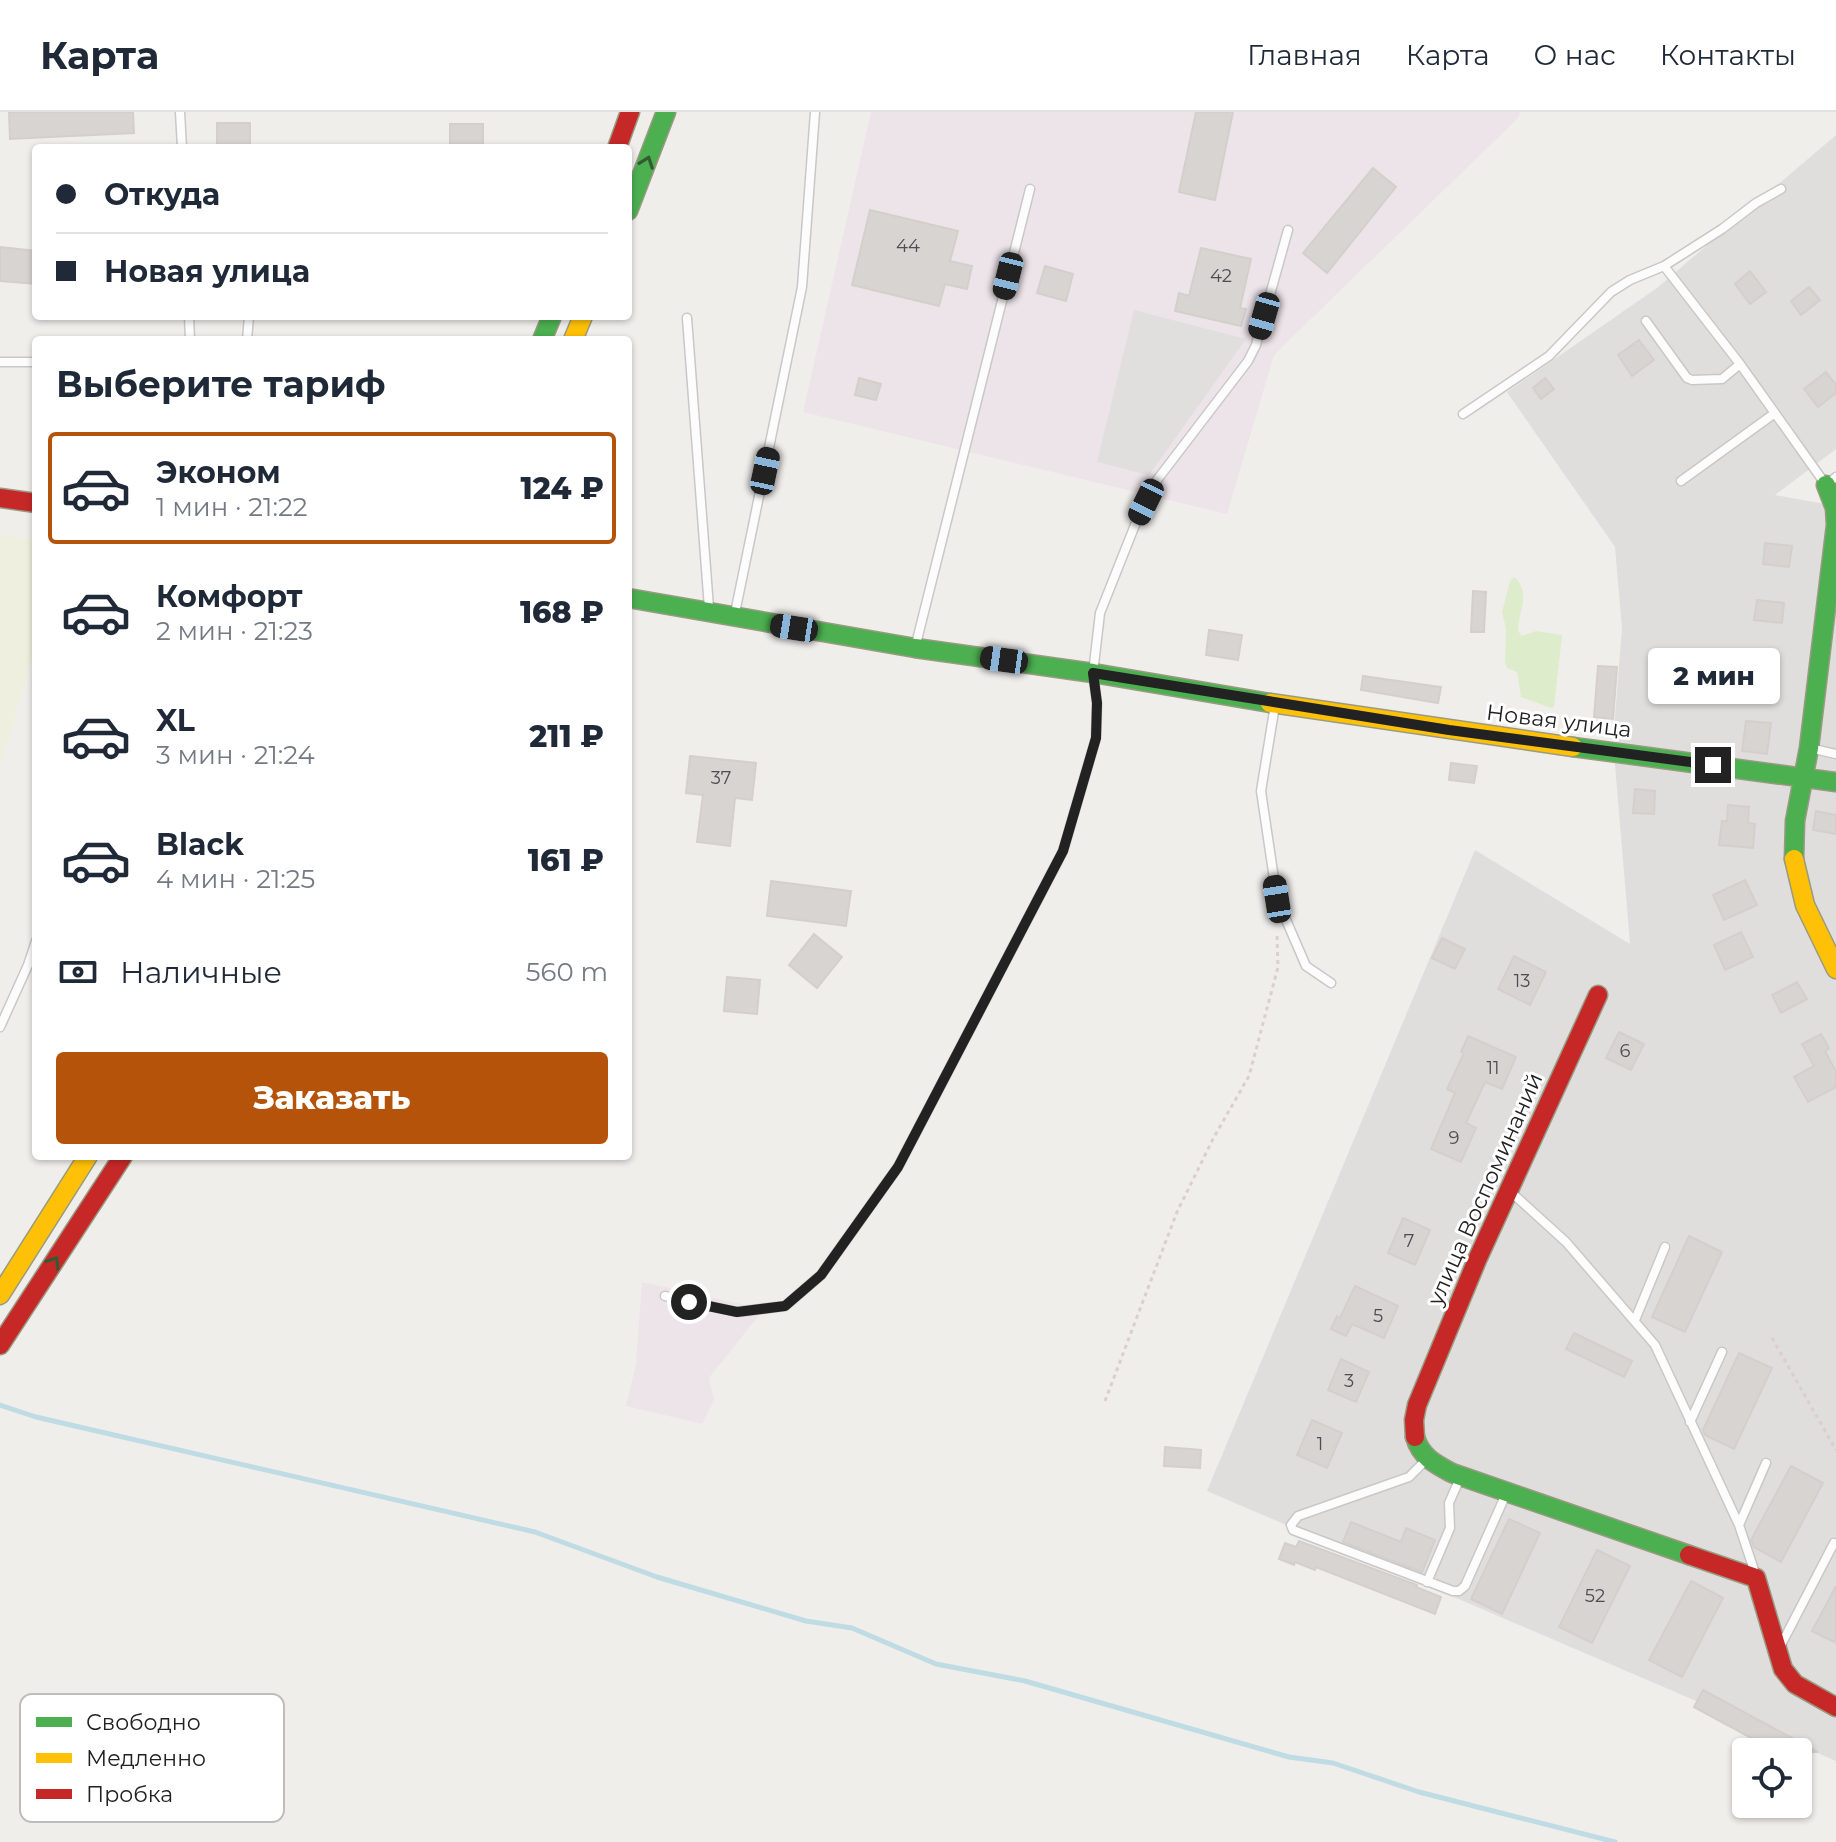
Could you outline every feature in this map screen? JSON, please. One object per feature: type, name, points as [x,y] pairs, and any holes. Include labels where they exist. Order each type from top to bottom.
[{"type":"main road","points":[[618,144],[630,112]]},
{"type":"main road","points":[[632,201],[666,112]]},
{"type":"main road","points":[[1831,481],[1836,525],[1794,845],[1801,896],[1836,969]]},
{"type":"main road","points":[[0,498],[32,502]]},
{"type":"main road","name":"Новая улица","points":[[632,599],[915,648],[1093,673],[1276,704],[1836,782]]},
{"type":"main road","name":"улица Воспоминаний","points":[[1427,1459],[1412,1432],[1417,1405],[1477,1260],[1598,995]]},
{"type":"main road","points":[[0,1295],[85,1160]]},
{"type":"main road","points":[[0,1345],[120,1160]]},
{"type":"main road","points":[[1427,1459],[1506,1493],[1756,1578],[1783,1669],[1795,1684],[1836,1707]]},
{"type":"lane","points":[[180,112],[182,144]]},
{"type":"lane","points":[[734,618],[802,287],[815,112]]},
{"type":"lane","points":[[915,648],[1030,189]]},
{"type":"lane","points":[[1463,414],[1549,356],[1611,292],[1630,280],[1664,266],[1781,189]]},
{"type":"lane","points":[[665,1296],[737,1312],[785,1306],[821,1275],[898,1167],[1063,851],[1096,738],[1097,703],[1093,673],[1100,613],[1135,525],[1157,480],[1248,361],[1256,345],[1288,230]]},
{"type":"lane","points":[[1664,266],[1775,413],[1831,481]]},
{"type":"lane","points":[[687,318],[709,612]]},
{"type":"lane","points":[[1646,321],[1687,378],[1722,379],[1740,364]]},
{"type":"lane","points":[[0,362],[32,362]]},
{"type":"lane","points":[[1681,481],[1775,413]]},
{"type":"lane","points":[[1276,704],[1261,791],[1277,899],[1306,966],[1331,983]]},
{"type":"lane","points":[[1809,748],[1836,754]]},
{"type":"lane","points":[[0,1027],[32,953]]},
{"type":"lane","points":[[1510,1192],[1566,1242],[1655,1345],[1739,1525],[1756,1578]]},
{"type":"lane","points":[[1635,1320],[1665,1247]]},
{"type":"lane","points":[[1690,1422],[1722,1352]]},
{"type":"lane","points":[[1427,1459],[1409,1477],[1298,1516],[1291,1525],[1293,1530],[1427,1582],[1459,1591],[1465,1586],[1506,1493]]},
{"type":"lane","points":[[1739,1525],[1766,1463]]},
{"type":"lane","points":[[1427,1582],[1450,1528],[1449,1503],[1461,1475]]},
{"type":"lane","points":[[1777,1651],[1834,1543]]},
{"type":"path","points":[[1105,1401],[1177,1212],[1249,1076],[1278,967],[1277,899]]},
{"type":"path","points":[[1772,1338],[1836,1450]]},
{"type":"shaded area","points":[[871,112],[1520,112],[1519,117],[1274,355],[1227,514],[803,412]]},
{"type":"shaded area","points":[[1836,135],[1836,449],[1775,495],[1836,506],[1836,1761],[1812,1751],[1812,1738],[1782,1738],[1207,1491],[1475,850],[1630,944],[1613,741],[1622,629],[1615,547],[1507,392],[1657,288]]},
{"type":"shaded area","points":[[1134,310],[1246,339],[1149,475],[1097,462]]},
{"type":"shaded area","points":[[642,1282],[764,1309],[709,1378],[714,1400],[702,1424],[626,1406],[636,1364]]},
{"type":"green space","points":[[0,534],[32,539],[32,659],[0,769]]},
{"type":"green space","points":[[1514,577],[1523,596],[1518,631],[1522,636],[1536,631],[1562,635],[1554,707],[1551,708],[1521,697],[1517,672],[1507,668],[1505,663],[1506,629],[1502,612],[1510,581]]},
{"type":"building","points":[[9,112],[133,112],[134,133],[10,139]]},
{"type":"building","points":[[1196,112],[1233,112],[1215,200],[1179,192]]},
{"type":"building","points":[[217,123],[250,123],[250,144],[217,144]]},
{"type":"building","points":[[450,124],[483,124],[483,144],[450,144]]},
{"type":"building","points":[[1373,168],[1396,187],[1327,273],[1303,253]]},
{"type":"building","points":[[870,210],[958,231],[950,261],[972,266],[967,289],[945,284],[939,306],[852,285]]},
{"type":"building","points":[[0,247],[32,251],[32,284],[0,281]]},
{"type":"building","points":[[1201,248],[1251,259],[1240,308],[1246,309],[1241,326],[1175,311],[1179,293],[1189,296]]},
{"type":"building","points":[[1045,266],[1073,274],[1066,301],[1037,293]]},
{"type":"building","points":[[1750,271],[1766,292],[1750,304],[1735,284]]},
{"type":"building","points":[[1809,287],[1820,300],[1801,315],[1791,301]]},
{"type":"building","points":[[1639,340],[1654,360],[1632,376],[1618,355]]},
{"type":"building","points":[[1826,372],[1836,385],[1836,393],[1818,407],[1804,389]]},
{"type":"building","points":[[859,378],[881,384],[876,400],[855,395]]},
{"type":"building","points":[[1545,378],[1554,389],[1541,399],[1533,388]]},
{"type":"building","points":[[1765,543],[1792,546],[1789,567],[1763,564]]},
{"type":"building","points":[[1473,591],[1486,592],[1484,632],[1471,632]]},
{"type":"building","points":[[1757,600],[1784,603],[1782,623],[1754,620]]},
{"type":"building","points":[[1209,630],[1242,635],[1238,660],[1206,655]]},
{"type":"building","points":[[1746,655],[1777,658],[1776,676],[1744,673]]},
{"type":"building","points":[[1598,666],[1617,667],[1613,719],[1594,717]]},
{"type":"building","points":[[1363,676],[1441,687],[1438,703],[1361,690]]},
{"type":"building","points":[[1746,721],[1771,723],[1767,754],[1742,751]]},
{"type":"building","points":[[690,756],[756,763],[752,800],[735,798],[730,846],[697,842],[703,795],[686,793]]},
{"type":"building","points":[[1451,763],[1477,766],[1474,783],[1449,780]]},
{"type":"building","points":[[1635,789],[1655,791],[1654,814],[1633,813]]},
{"type":"building","points":[[1728,805],[1749,807],[1748,823],[1755,824],[1753,848],[1719,845],[1722,821],[1727,821]]},
{"type":"building","points":[[1816,811],[1836,815],[1836,834],[1813,830]]},
{"type":"building","points":[[1745,880],[1757,905],[1724,920],[1713,895]]},
{"type":"building","points":[[771,881],[851,891],[846,926],[767,916]]},
{"type":"building","points":[[1741,932],[1753,957],[1725,970],[1714,945]]},
{"type":"building","points":[[814,934],[842,957],[817,988],[789,965]]},
{"type":"building","points":[[1442,938],[1465,949],[1455,969],[1432,958]]},
{"type":"building","points":[[1514,956],[1546,972],[1530,1005],[1498,989]]},
{"type":"building","points":[[727,977],[760,980],[757,1014],[724,1011]]},
{"type":"building","points":[[1797,982],[1807,999],[1781,1013],[1772,995]]},
{"type":"building","points":[[1619,1032],[1644,1044],[1631,1070],[1606,1058]]},
{"type":"building","points":[[1821,1034],[1829,1048],[1825,1051],[1836,1072],[1836,1087],[1808,1102],[1794,1077],[1814,1066],[1802,1044]]},
{"type":"building","points":[[1468,1036],[1516,1057],[1502,1089],[1485,1082],[1466,1123],[1476,1128],[1461,1162],[1431,1149],[1455,1093],[1447,1089],[1464,1053],[1461,1052]]},
{"type":"building","points":[[1403,1218],[1430,1230],[1415,1265],[1388,1253]]},
{"type":"building","points":[[1689,1236],[1722,1252],[1685,1332],[1652,1317]]},
{"type":"building","points":[[1355,1286],[1398,1306],[1384,1338],[1352,1324],[1346,1336],[1331,1329],[1337,1316],[1340,1318]]},
{"type":"building","points":[[1574,1333],[1632,1361],[1624,1377],[1566,1349]]},
{"type":"building","points":[[1739,1353],[1772,1368],[1734,1449],[1705,1435],[1703,1430]]},
{"type":"building","points":[[1341,1359],[1369,1372],[1356,1402],[1328,1390]]},
{"type":"building","points":[[1312,1420],[1342,1433],[1327,1468],[1297,1455]]},
{"type":"building","points":[[1165,1447],[1201,1450],[1200,1468],[1164,1466]]},
{"type":"building","points":[[1791,1466],[1823,1483],[1781,1562],[1754,1547],[1751,1540]]},
{"type":"building","points":[[1509,1519],[1540,1533],[1502,1614],[1471,1599]]},
{"type":"building","points":[[1351,1522],[1401,1542],[1406,1528],[1435,1540],[1422,1572],[1343,1542]]},
{"type":"building","points":[[1299,1541],[1441,1597],[1435,1614],[1316,1567],[1315,1570],[1279,1559],[1285,1543],[1296,1547]]},
{"type":"building","points":[[1597,1550],[1630,1566],[1592,1643],[1559,1627]]},
{"type":"building","points":[[1691,1581],[1723,1598],[1682,1677],[1649,1660]]},
{"type":"building","points":[[1836,1586],[1836,1643],[1812,1631]]},
{"type":"building","points":[[1703,1690],[1792,1738],[1751,1738],[1694,1707]]},
{"type":"waterway","points":[[0,1405],[36,1417],[535,1532],[657,1577],[806,1621],[852,1628],[936,1664],[1025,1681],[1289,1757],[1333,1763],[1419,1792],[1615,1842]]},
{"type":"traffic: fast","points":[[632,201],[666,112]]},
{"type":"traffic: fast","points":[[544,336],[550,320]]},
{"type":"traffic: fast","points":[[1794,859],[1795,821],[1809,748],[1836,525],[1835,508],[1826,485]]},
{"type":"traffic: fast","points":[[632,599],[915,648],[1093,673],[1270,703]]},
{"type":"traffic: fast","points":[[1573,747],[1836,782]]},
{"type":"traffic: fast","points":[[1415,1437],[1425,1455],[1452,1473],[1689,1555]]},
{"type":"traffic: slow","points":[[575,336],[581,320]]},
{"type":"traffic: slow","points":[[1270,703],[1573,747]]},
{"type":"traffic: slow","points":[[1794,859],[1805,905],[1836,969]]},
{"type":"traffic: slow","points":[[0,1295],[85,1160]]},
{"type":"traffic: jam","points":[[618,144],[630,112]]},
{"type":"traffic: jam","points":[[0,498],[32,502]]},
{"type":"traffic: jam","points":[[1415,1437],[1417,1405],[1477,1260],[1598,995]]},
{"type":"traffic: jam","points":[[0,1345],[120,1160]]},
{"type":"traffic: jam","points":[[1689,1555],[1756,1578],[1783,1669],[1795,1684],[1836,1707]]},
{"type":"route","points":[[689,1302],[737,1312],[785,1306],[821,1275],[898,1167],[1063,851],[1096,738],[1097,703],[1093,673],[1449,730],[1713,765]]}]
